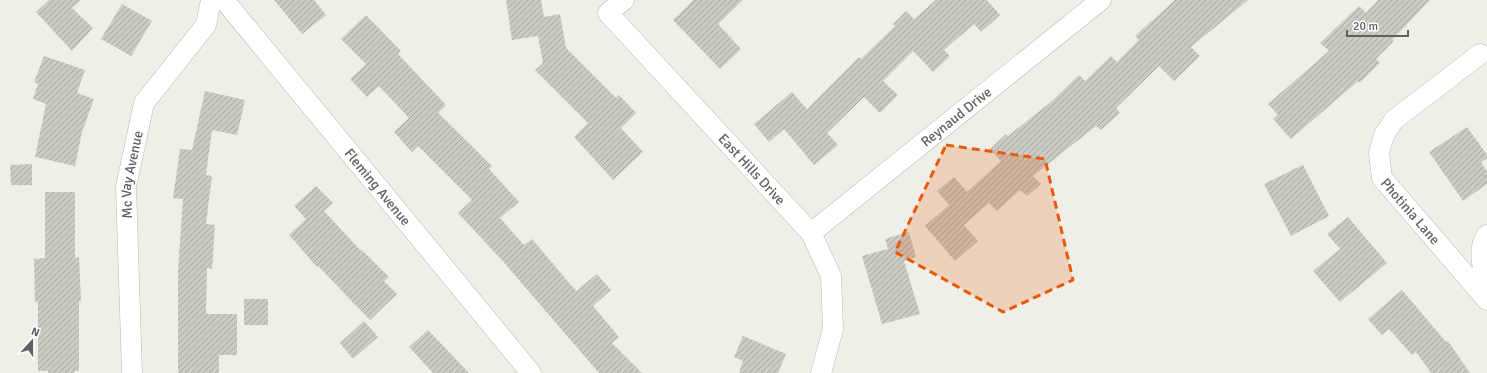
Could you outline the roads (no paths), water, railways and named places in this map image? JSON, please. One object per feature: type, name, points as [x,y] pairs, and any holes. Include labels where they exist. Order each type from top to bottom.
[{"type":"street","name":"Mc Vay Avenue","points":[[132,373],[126,187],[144,103],[206,25],[211,0]]},
{"type":"street","name":"Fleming Avenue","points":[[224,0],[531,373]]},
{"type":"street","name":"East Hills Drive","points":[[624,0],[608,13],[811,233],[831,276],[833,329],[821,373]]},
{"type":"street","name":"Reynaud Drive","points":[[811,233],[1101,0]]},
{"type":"street","name":"Photinia Lane","points":[[1480,54],[1394,120],[1384,135],[1379,153],[1382,178],[1487,300]]},
{"type":"street","points":[[1487,235],[1483,240],[1481,256],[1487,288]]}]
